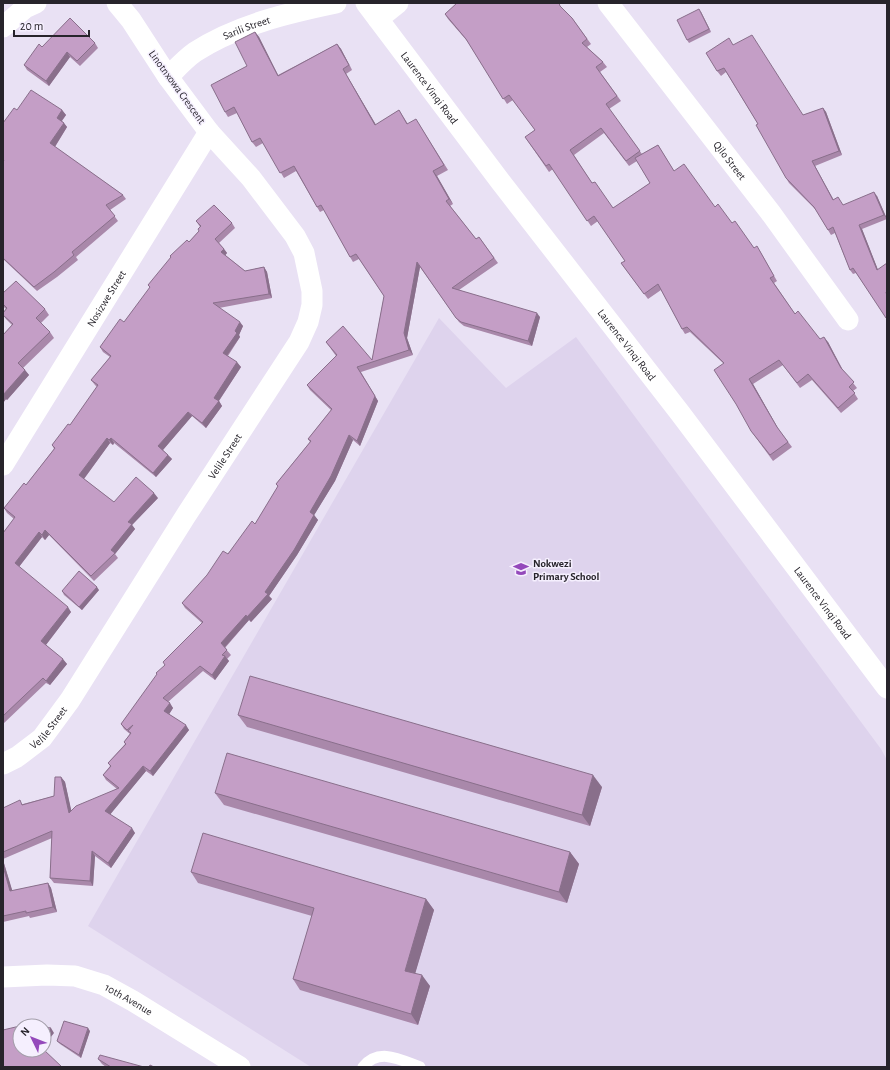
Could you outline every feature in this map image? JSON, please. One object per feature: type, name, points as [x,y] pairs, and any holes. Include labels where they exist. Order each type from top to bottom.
[{"type":"street","points":[[3,27],[25,8],[36,3]]},
{"type":"street","name":"Linotnxowa Crescent","points":[[117,3],[131,20],[168,77],[210,132]]},
{"type":"street","name":"Sarili Street","points":[[168,77],[196,52],[226,36],[250,26],[284,15],[336,3]]},
{"type":"street","name":"Laurence Vinqi Road","points":[[366,3],[500,181],[680,413],[887,688]]},
{"type":"street","points":[[378,19],[398,3]]},
{"type":"street","name":"Qilo Street","points":[[608,3],[770,212],[848,320]]},
{"type":"street","name":"Nosizwe Street","points":[[3,465],[210,132]]},
{"type":"street","name":"Velile Street","points":[[3,764],[17,757],[42,738],[70,700],[299,342],[308,322],[312,305],[312,291],[304,253],[294,236],[264,195],[210,132]]},
{"type":"street","name":"10th Avenue","points":[[3,978],[47,975],[75,976],[104,985],[133,1000],[240,1067]]},
{"type":"lane","points":[[363,1067],[370,1060],[381,1056],[388,1056],[420,1067]]},
{"type":"shaded area","name":"Nokwezi Primary School","points":[[439,318],[506,388],[576,337],[881,749],[887,760],[887,1067],[311,1067],[88,926]]},
{"type":"building","points":[[457,3],[559,3],[587,39],[582,43],[603,62],[596,67],[617,96],[606,104],[640,151],[626,161],[601,128],[570,150],[592,183],[595,182],[613,208],[650,183],[635,158],[658,145],[674,171],[684,164],[715,207],[718,204],[732,223],[735,221],[754,248],[757,246],[774,276],[770,278],[795,314],[798,311],[820,339],[824,337],[841,368],[854,382],[849,387],[855,393],[838,408],[808,374],[797,383],[779,360],[749,379],[777,427],[788,442],[770,455],[751,431],[714,370],[724,363],[687,327],[682,329],[658,284],[644,294],[621,263],[625,261],[594,216],[587,221],[549,164],[546,166],[525,137],[535,130],[509,95],[503,99],[466,39],[445,14]]},
{"type":"building","points":[[699,9],[709,29],[687,40],[677,20]]},
{"type":"building","points":[[70,18],[95,43],[77,61],[67,52],[46,81],[24,65],[39,44],[42,47]]},
{"type":"building","points":[[255,32],[278,76],[337,44],[349,65],[343,69],[375,125],[399,110],[407,124],[416,119],[444,165],[433,171],[449,199],[446,201],[476,239],[479,237],[494,258],[452,288],[537,313],[528,341],[461,322],[456,318],[417,262],[404,333],[409,350],[357,367],[375,396],[357,441],[349,435],[331,476],[310,512],[314,515],[294,550],[265,592],[268,594],[247,617],[246,615],[221,643],[227,650],[222,655],[225,656],[212,675],[200,666],[163,698],[170,703],[164,711],[186,725],[150,771],[143,766],[105,811],[132,828],[108,863],[92,851],[90,881],[50,878],[52,831],[3,852],[3,808],[20,800],[22,805],[54,796],[55,777],[61,777],[69,813],[76,806],[119,788],[103,775],[111,766],[108,763],[126,744],[124,742],[131,733],[128,731],[133,725],[127,730],[121,724],[157,674],[156,673],[165,665],[163,662],[203,622],[182,603],[207,575],[223,551],[228,554],[252,521],[255,524],[278,486],[276,484],[311,441],[308,439],[332,409],[307,385],[337,355],[326,342],[343,326],[372,360],[384,296],[356,254],[350,257],[321,205],[317,207],[294,166],[280,173],[260,138],[252,142],[234,107],[225,112],[211,85],[247,66],[235,42]]},
{"type":"building","points":[[752,35],[803,115],[823,108],[839,151],[812,161],[833,200],[838,197],[843,205],[874,192],[884,215],[859,225],[877,270],[887,263],[886,318],[853,268],[850,270],[833,227],[828,230],[814,207],[786,178],[756,125],[758,124],[724,68],[717,71],[706,53],[729,38],[733,45]]},
{"type":"building","points":[[31,90],[62,110],[57,118],[64,123],[50,143],[123,195],[106,205],[115,216],[72,252],[74,255],[34,287],[3,258],[3,123],[14,108],[17,110]]},
{"type":"building","points":[[214,205],[232,223],[215,239],[224,249],[221,252],[245,271],[264,267],[269,294],[213,303],[240,322],[235,331],[237,333],[223,353],[237,362],[214,398],[219,401],[202,423],[188,412],[158,446],[168,455],[153,473],[111,438],[109,440],[107,438],[79,475],[114,502],[136,477],[154,493],[128,522],[132,524],[111,550],[115,553],[91,576],[45,530],[42,535],[39,532],[15,563],[68,607],[41,641],[63,659],[46,681],[43,678],[3,716],[3,533],[15,517],[4,508],[24,483],[26,485],[55,448],[52,445],[68,424],[70,425],[98,385],[91,380],[111,356],[100,347],[120,319],[124,322],[150,287],[148,285],[171,257],[170,256],[187,240],[189,242],[199,231],[198,229],[201,226],[196,221]]},
{"type":"building","points":[[16,281],[45,309],[36,318],[50,332],[18,363],[25,370],[3,395],[3,335],[13,324],[3,315],[7,308],[3,304],[3,293]]},
{"type":"building","points":[[79,571],[97,587],[79,607],[62,591]]},
{"type":"building","points":[[250,676],[593,775],[582,815],[238,715]]},
{"type":"building","points":[[227,753],[570,852],[559,892],[215,793]]},
{"type":"building","points":[[203,833],[426,899],[405,971],[422,975],[411,1014],[293,979],[314,908],[191,872]]},
{"type":"building","points":[[3,866],[10,891],[48,883],[53,907],[3,916]]},
{"type":"building","points":[[64,1021],[88,1028],[79,1055],[57,1041]]},
{"type":"building","points":[[12,1028],[12,1058],[52,1058],[62,1067],[3,1067],[3,1030]]},
{"type":"building","points":[[100,1055],[144,1067],[111,1067],[98,1059]]},
{"type":"place","name":"Nokwezi Primary School","points":[[521,569]]}]
